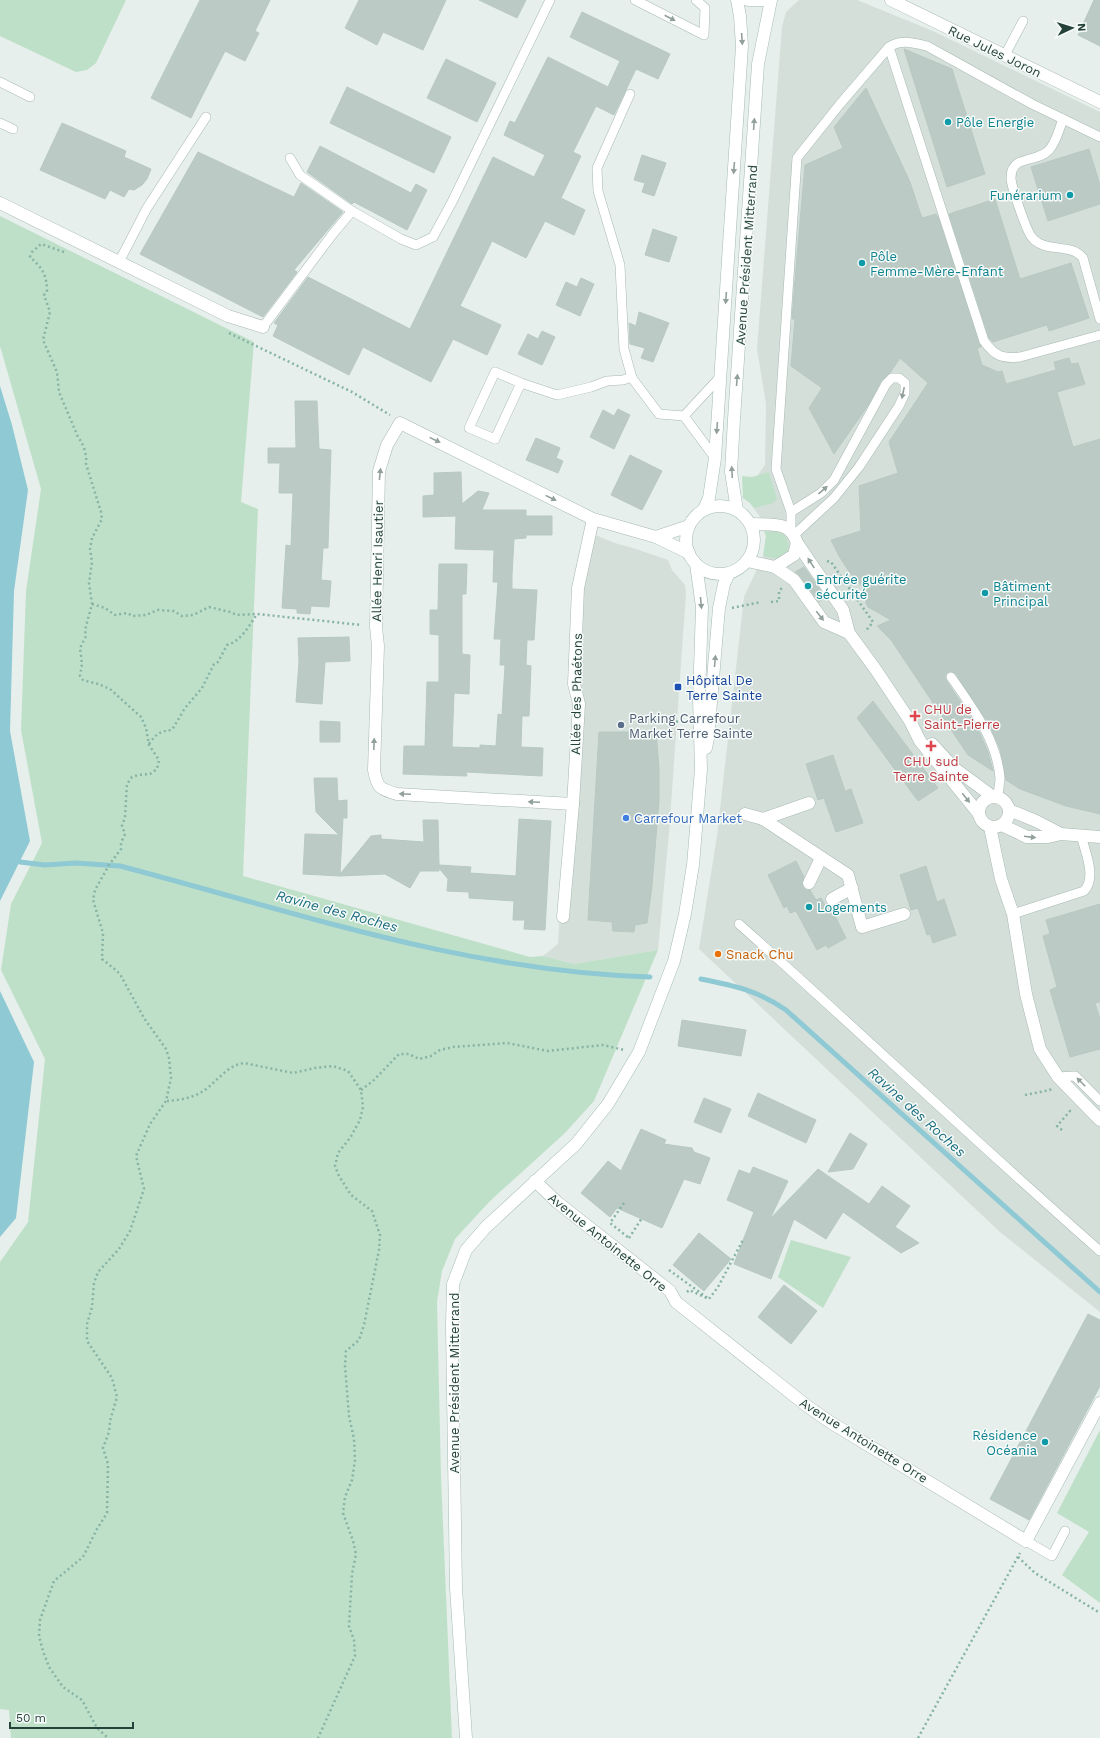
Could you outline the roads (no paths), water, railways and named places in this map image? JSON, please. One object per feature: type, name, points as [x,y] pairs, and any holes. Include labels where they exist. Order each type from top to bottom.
[{"type":"street","name":"Avenue Président Mitterrand","points":[[704,509],[709,498],[715,458],[721,376],[742,46],[737,0]]},
{"type":"street","points":[[748,0],[765,0]]},
{"type":"street","name":"Avenue Président Mitterrand","points":[[737,510],[731,472],[734,419],[758,64],[771,0]]},
{"type":"street","name":"Rue Jules Joron","points":[[890,0],[910,4],[1005,55],[1100,102]]},
{"type":"street","points":[[0,202],[228,316],[263,327]]},
{"type":"street","name":"Allée Henri Isautier","points":[[573,804],[396,794],[383,790],[376,782],[374,770],[378,646],[376,627],[379,471],[387,445],[400,423],[593,519]]},
{"type":"street","points":[[593,519],[656,537],[688,553],[696,564],[706,571],[717,574],[729,573],[741,567],[747,561],[752,552],[754,543],[754,533],[751,524],[745,516],[737,510],[721,505],[704,509],[693,519],[689,526],[686,535],[688,553]]},
{"type":"street","name":"Allée des Phaétons","points":[[563,917],[573,804],[579,704],[574,684],[578,588],[593,519]]},
{"type":"street","points":[[751,524],[782,525],[794,536],[843,610],[849,633],[910,721],[920,741],[978,814],[984,824],[996,826],[1026,837],[1048,837],[1061,834],[1100,837]]},
{"type":"street","points":[[656,537],[689,526]]},
{"type":"street","points":[[775,567],[794,555],[794,536]]},
{"type":"street","points":[[747,561],[775,567],[794,580],[822,620],[849,633]]},
{"type":"street","name":"Avenue Président Mitterrand","points":[[466,1738],[456,1588],[452,1326],[453,1284],[466,1250],[486,1227],[576,1144],[608,1104],[640,1052],[674,961],[685,914],[693,865],[701,769],[699,699],[702,607],[696,564]]},
{"type":"street","name":"Avenue Président Mitterrand","points":[[701,769],[708,738],[719,608],[724,584],[729,573]]},
{"type":"street","points":[[910,721],[954,768],[1007,804],[1009,810],[1006,821],[996,826]]},
{"type":"street","points":[[978,814],[982,802],[995,796]]},
{"type":"street","points":[[763,819],[809,803]]},
{"type":"street","points":[[1009,810],[1036,820],[1061,834]]},
{"type":"street","points":[[745,814],[763,819],[848,875],[862,927],[904,914]]},
{"type":"street","points":[[996,826],[1001,879],[1013,914],[1026,994],[1040,1049],[1058,1078],[1100,1120]]},
{"type":"street","points":[[810,883],[821,858]]},
{"type":"street","points":[[832,899],[852,888]]},
{"type":"street","name":"Avenue Antoinette Orre","points":[[535,1181],[557,1202],[670,1291],[676,1302],[823,1417],[1026,1541]]},
{"type":"street","points":[[1026,1541],[1100,1403]]},
{"type":"lane","points":[[290,158],[300,175],[352,212],[401,240],[416,245],[432,237],[452,202],[550,0]]},
{"type":"lane","points":[[635,0],[704,35],[705,8],[696,0]]},
{"type":"lane","points":[[1005,55],[1023,21]]},
{"type":"lane","points":[[794,536],[791,512],[776,469],[797,158],[840,104],[889,48],[896,43],[908,41],[927,46],[1100,138]]},
{"type":"lane","points":[[889,48],[984,341],[990,350],[998,356],[1010,358],[1020,357],[1100,335]]},
{"type":"lane","points":[[0,82],[30,97]]},
{"type":"lane","points":[[630,94],[597,168],[598,191],[620,266],[624,349],[632,376],[659,414],[684,416],[704,397],[721,376]]},
{"type":"lane","points":[[119,262],[147,208],[206,117]]},
{"type":"lane","points":[[1063,119],[1054,143],[1048,151],[1017,163],[1012,169],[1011,183],[1031,236],[1040,244],[1079,252],[1083,258],[1100,319]]},
{"type":"lane","points":[[0,123],[13,129]]},
{"type":"lane","points":[[263,327],[332,235],[352,212]]},
{"type":"lane","points":[[521,383],[495,438],[469,428],[495,372],[521,383],[557,395],[591,387],[607,381],[623,380],[632,376]]},
{"type":"lane","points":[[791,512],[821,493],[834,480],[886,384],[892,378],[899,378],[905,383],[905,394],[899,406],[863,461],[834,498],[794,536]]},
{"type":"lane","points":[[684,416],[715,458]]},
{"type":"lane","points":[[951,677],[977,713],[995,754],[1000,779],[995,796]]},
{"type":"lane","points":[[1013,914],[1084,891],[1089,886],[1091,878],[1081,835]]},
{"type":"lane","points":[[739,924],[853,1026],[1017,1179],[1100,1251]]},
{"type":"lane","points":[[1058,1078],[1075,1076],[1100,1101]]},
{"type":"lane","points":[[1026,1541],[1052,1556],[1066,1530]]},
{"type":"water","points":[[0,386],[12,425],[28,490],[14,591],[10,731],[30,841],[0,901]]},
{"type":"water","points":[[0,991],[34,1062],[16,1218],[0,1237]]},
{"type":"waterway","name":"Ravine des Roches","points":[[20,862],[45,865],[76,863],[120,866],[317,920],[448,952],[515,964],[582,973],[650,977]]},
{"type":"waterway","name":"Ravine des Roches","points":[[701,979],[755,993],[786,1010],[1100,1292]]},
{"type":"place","name":"Pôle Energie","points":[[948,122]]},
{"type":"place","name":"Funérarium","points":[[1070,195]]},
{"type":"place","name":"Pôle Femme-Mère-Enfant","points":[[862,263]]},
{"type":"place","name":"Entrée guérite sécurité","points":[[808,586]]},
{"type":"place","name":"Bâtiment Principal","points":[[985,593]]},
{"type":"place","name":"Hôpital De Terre Sainte","points":[[678,687]]},
{"type":"place","name":"CHU de Saint-Pierre","points":[[915,716]]},
{"type":"place","name":"Parking Carrefour Market Terre Sainte","points":[[621,725]]},
{"type":"place","name":"CHU sud Terre Sainte","points":[[931,746]]},
{"type":"place","name":"Carrefour Market","points":[[626,818]]},
{"type":"place","name":"Logements","points":[[809,907]]},
{"type":"place","name":"Snack Chu","points":[[718,954]]},
{"type":"place","name":"Résidence Océania","points":[[1045,1442]]}]
